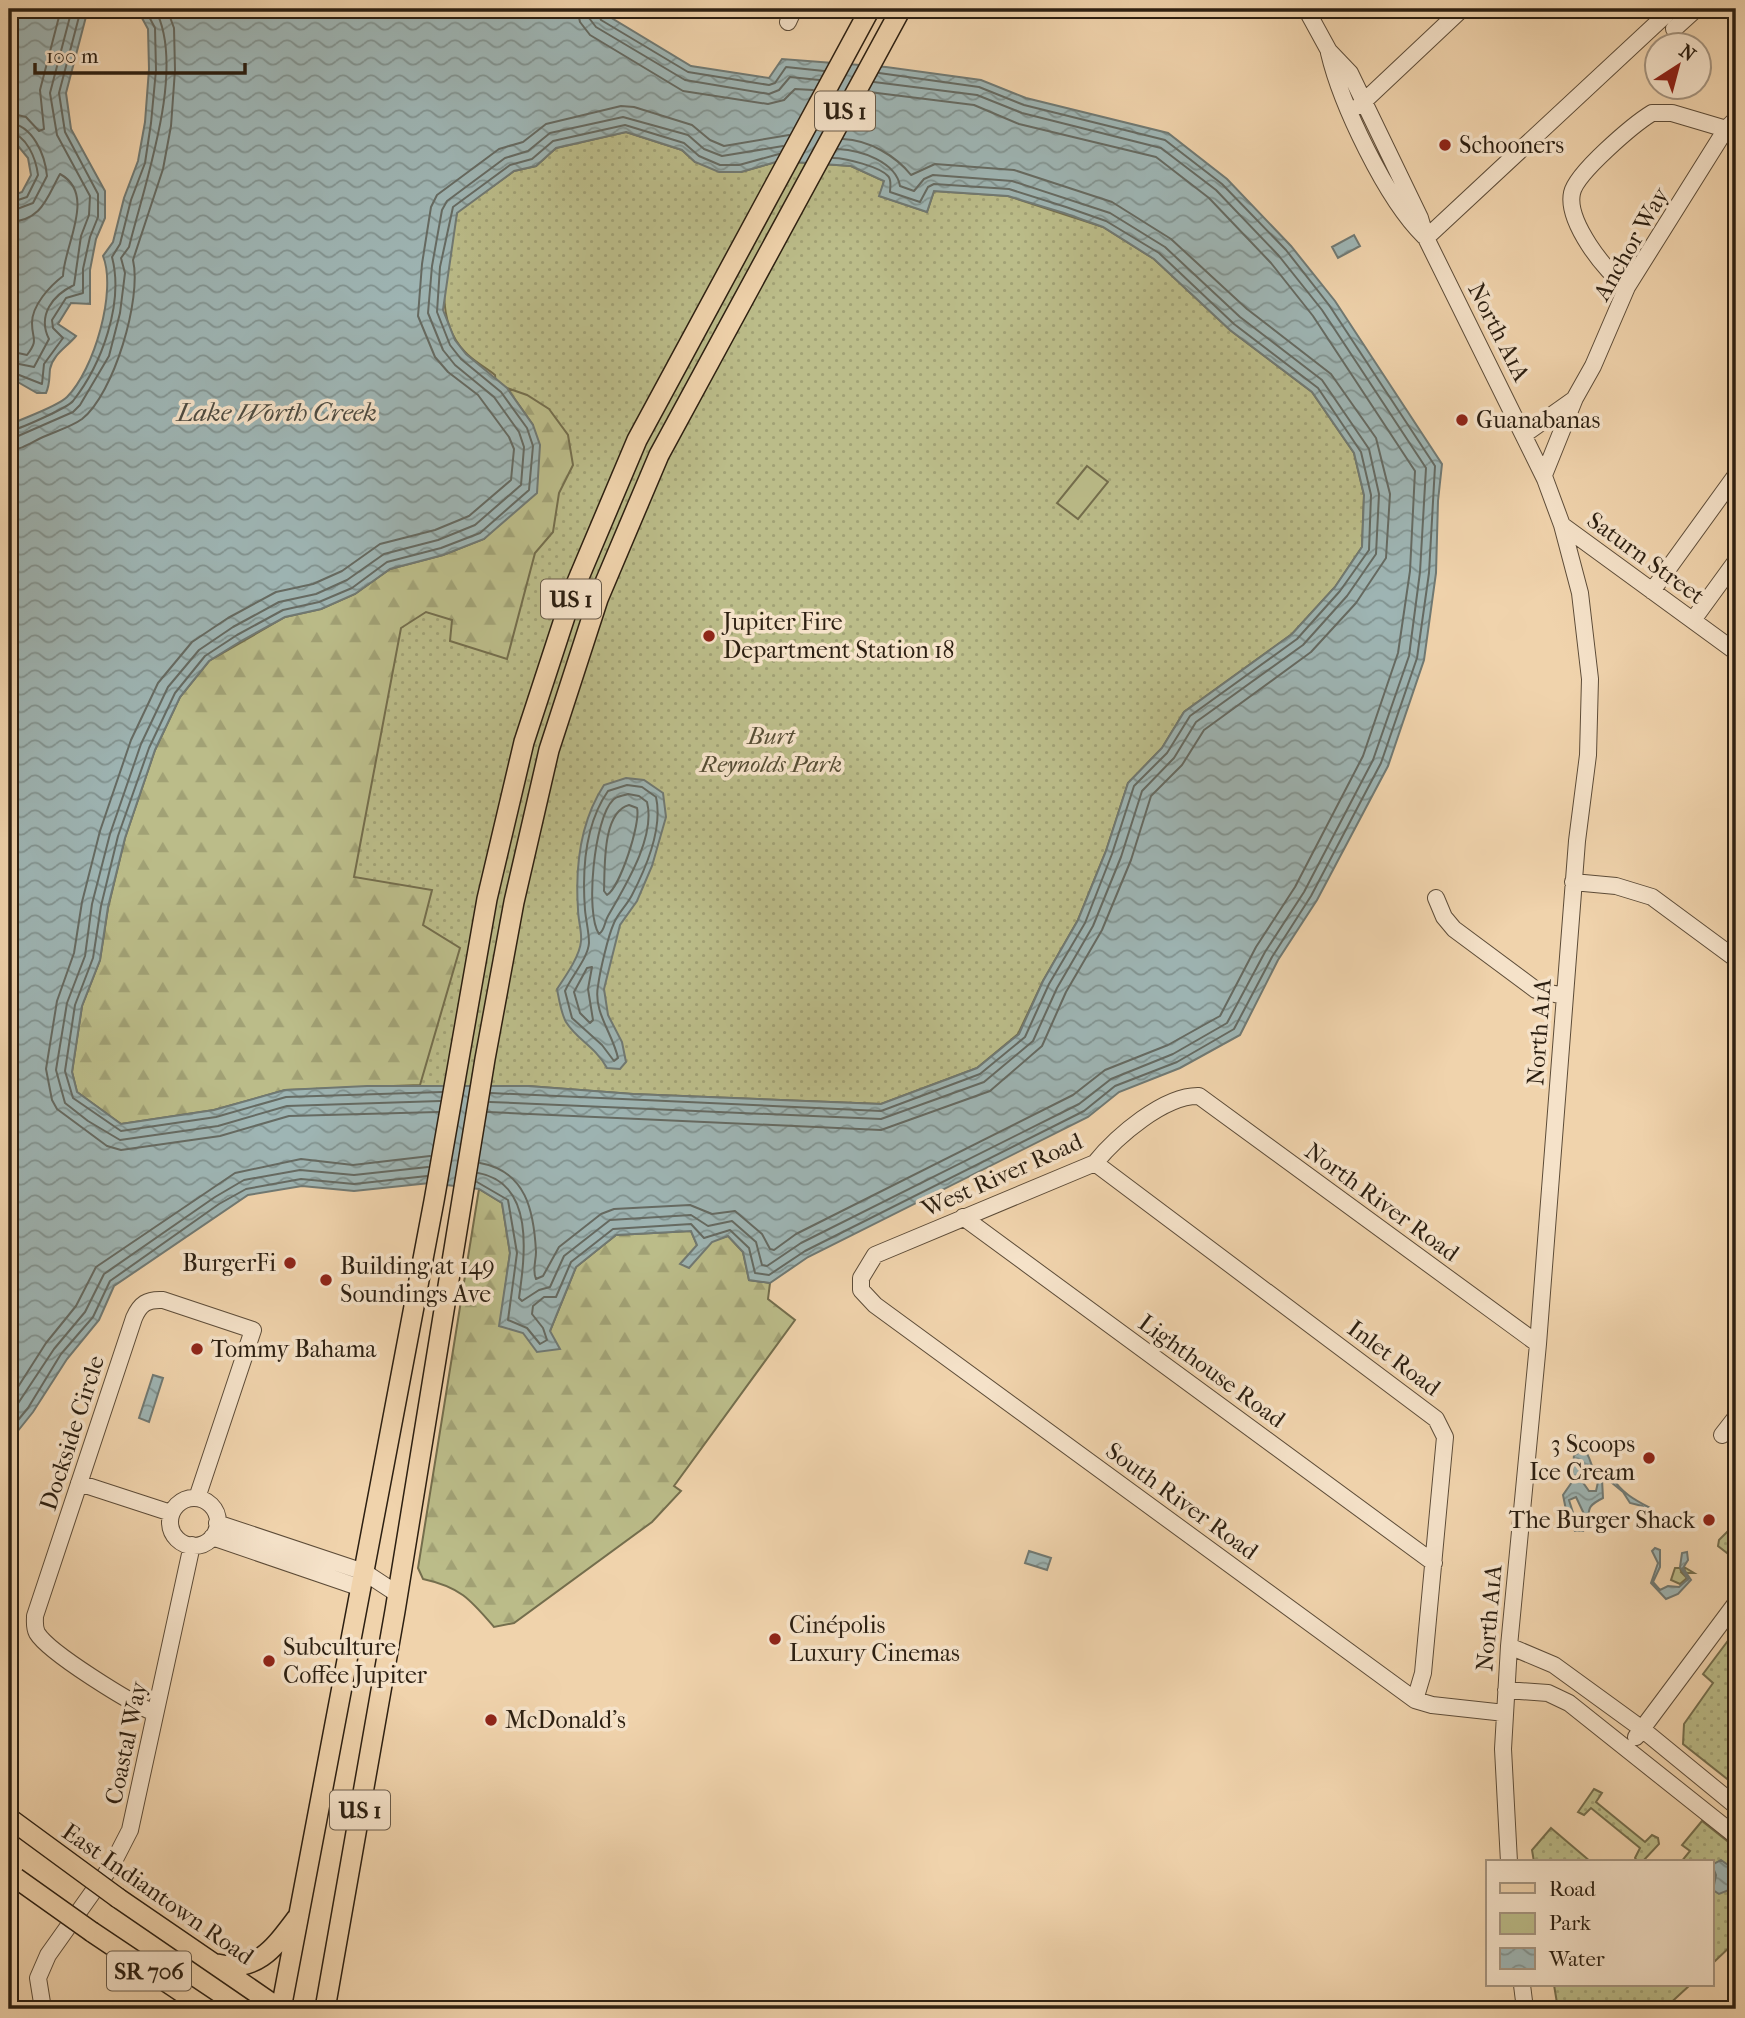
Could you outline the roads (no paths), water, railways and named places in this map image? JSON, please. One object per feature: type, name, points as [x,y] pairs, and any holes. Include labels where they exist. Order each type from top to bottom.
[{"type":"main road","name":"US 1","points":[[281,2009],[503,822],[548,662],[574,589],[637,440],[870,9]]},
{"type":"main road","name":"US 1","points":[[325,2009],[485,1059],[530,827],[572,672],[598,599],[659,455],[901,9]]},
{"type":"main road","name":"East Indiantown Road","points":[[9,1818],[118,1898],[281,2009]]},
{"type":"main road","name":"SR 706","points":[[9,1872],[92,1932],[207,2009]]},
{"type":"main road","points":[[213,1963],[230,1967],[258,1962],[271,1952],[299,1916]]},
{"type":"street","name":"North A1A","points":[[1306,9],[1329,51],[1350,73],[1420,218],[1426,238],[1544,475],[1562,525],[1580,593],[1590,679],[1588,755],[1573,882],[1538,1344],[1509,1646],[1503,1749],[1509,1860]]},
{"type":"street","points":[[1349,114],[1462,9]]},
{"type":"street","points":[[1426,238],[1672,9]]},
{"type":"street","points":[[1674,29],[1696,9]]},
{"type":"street","name":"North A1A","points":[[1329,51],[1336,82],[1349,114],[1409,221],[1426,238]]},
{"type":"street","points":[[1627,288],[1599,262],[1571,203],[1575,184],[1652,113],[1672,113],[1731,124]]},
{"type":"street","name":"Anchor Way","points":[[1544,475],[1575,398],[1593,366],[1627,288],[1731,124]]},
{"type":"street","name":"Anchor Way","points":[[1525,434],[1575,398]]},
{"type":"street","points":[[1652,591],[1736,475]]},
{"type":"street","name":"Saturn Street","points":[[1562,525],[1736,652]]},
{"type":"street","points":[[1693,620],[1736,561]]},
{"type":"street","points":[[1573,882],[1616,886],[1652,897],[1736,959]]},
{"type":"street","points":[[1436,898],[1444,917],[1454,929],[1536,990],[1564,996]]},
{"type":"street","name":"West River Road","points":[[861,1278],[875,1255],[1095,1163],[1115,1138],[1185,1096],[1199,1096]]},
{"type":"street","name":"North River Road","points":[[1199,1096],[1538,1344]]},
{"type":"street","name":"Inlet Road","points":[[1095,1163],[1436,1419],[1445,1437],[1423,1673],[1415,1700]]},
{"type":"street","name":"Lighthouse Road","points":[[963,1217],[1434,1563]]},
{"type":"street","name":"South River Road","points":[[861,1278],[861,1290],[876,1305],[1415,1700],[1432,1705],[1505,1713]]},
{"type":"street","name":"Dockside Circle","points":[[156,1713],[124,1699],[45,1641],[34,1626],[35,1616],[134,1318],[142,1304],[163,1300],[253,1330],[197,1498]]},
{"type":"street","points":[[1722,1435],[1736,1417]]},
{"type":"street","points":[[79,1483],[171,1513]]},
{"type":"street","points":[[197,1498],[214,1509],[215,1530],[192,1545],[175,1536],[171,1529],[171,1513],[180,1502],[197,1498]]},
{"type":"street","points":[[215,1530],[396,1593]]},
{"type":"street","name":"Coastal Way","points":[[43,2009],[38,1978],[48,1955],[113,1866],[130,1830],[192,1545]]},
{"type":"street","points":[[1628,1748],[1736,1603]]},
{"type":"street","points":[[1509,1646],[1554,1665],[1642,1730],[1736,1806]]},
{"type":"street","points":[[1506,1690],[1548,1693],[1569,1703],[1736,1836]]},
{"type":"street","points":[[1522,1986],[1525,2009]]},
{"type":"water","points":[[9,9],[88,9],[66,93],[71,129],[105,191],[105,218],[96,239],[90,270],[90,304],[71,303],[58,324],[76,336],[54,359],[46,393],[37,393],[9,377],[9,197],[22,192],[31,175],[28,158],[9,135]]},
{"type":"water","name":"Lake Worth Creek","points":[[137,9],[602,9],[605,14],[691,66],[769,78],[782,59],[886,67],[981,80],[1026,98],[1168,133],[1227,179],[1291,246],[1335,301],[1442,464],[1436,573],[1424,660],[1388,766],[1317,900],[1278,960],[1240,1035],[1180,1068],[1119,1092],[1088,1117],[808,1257],[770,1283],[749,1280],[743,1252],[728,1236],[712,1242],[689,1268],[680,1264],[697,1245],[691,1231],[616,1235],[576,1267],[550,1331],[560,1349],[537,1352],[523,1333],[499,1326],[510,1253],[502,1203],[479,1189],[430,1183],[354,1191],[302,1186],[248,1195],[114,1286],[99,1320],[67,1359],[33,1412],[9,1442],[9,425],[67,397],[77,385],[94,350],[105,309],[107,289],[107,271],[103,256],[113,242],[124,198],[138,161],[145,122],[149,69],[148,29]],"holes":[[[626,132],[682,150],[695,162],[719,172],[741,172],[779,161],[851,166],[884,181],[879,196],[927,212],[934,191],[1008,196],[1103,227],[1154,259],[1230,330],[1312,392],[1354,453],[1364,495],[1362,547],[1335,587],[1292,634],[1184,712],[1162,748],[1128,783],[1106,851],[1078,920],[1043,981],[1019,1034],[977,1068],[881,1104],[633,1094],[528,1086],[367,1086],[285,1090],[214,1110],[121,1124],[77,1092],[72,1072],[82,1006],[100,960],[108,907],[125,838],[155,750],[180,697],[209,661],[241,641],[285,617],[321,609],[355,594],[390,569],[443,555],[484,539],[537,493],[540,445],[533,425],[507,388],[466,354],[455,340],[443,310],[457,213],[514,171],[536,166],[556,148]]]},
{"type":"water","points":[[1354,235],[1360,246],[1338,258],[1332,247]]},
{"type":"water","points":[[626,778],[644,780],[663,793],[666,817],[652,866],[637,901],[620,925],[604,989],[608,1015],[622,1042],[626,1062],[620,1069],[607,1068],[566,1022],[557,989],[572,966],[580,947],[577,876],[584,829],[604,785]]},
{"type":"water","points":[[153,1375],[163,1378],[149,1422],[139,1418]]},
{"type":"water","points":[[1584,1450],[1597,1476],[1612,1477],[1635,1500],[1652,1509],[1651,1513],[1647,1513],[1642,1506],[1630,1503],[1623,1492],[1606,1478],[1602,1479],[1603,1498],[1591,1506],[1587,1527],[1583,1531],[1575,1531],[1568,1520],[1563,1495],[1572,1482],[1574,1455]],"holes":[[[1582,1468],[1598,1482],[1596,1491],[1589,1491],[1579,1477]],[[1576,1497],[1585,1516],[1581,1523],[1575,1519],[1569,1500]]]},
{"type":"water","points":[[1655,1548],[1660,1550],[1660,1567],[1653,1582],[1660,1590],[1668,1586],[1679,1587],[1688,1579],[1680,1567],[1682,1553],[1687,1552],[1688,1560],[1683,1568],[1691,1580],[1678,1594],[1666,1599],[1651,1583],[1658,1563],[1652,1551]]},
{"type":"water","points":[[1029,1551],[1051,1558],[1047,1570],[1025,1563]]},
{"type":"water","points":[[1721,1860],[1728,1865],[1728,1877],[1735,1881],[1729,1890],[1719,1894],[1714,1891],[1714,1864]]},
{"type":"place","name":"Schooners","points":[[1445,145]]},
{"type":"place","name":"Guanabanas","points":[[1462,420]]},
{"type":"place","name":"Jupiter Fire Department Station 18","points":[[709,636]]},
{"type":"place","name":"BurgerFi","points":[[290,1263]]},
{"type":"place","name":"Building at 149 Soundings Ave","points":[[326,1280]]},
{"type":"place","name":"Tommy Bahama","points":[[197,1349]]},
{"type":"place","name":"3 Scoops Ice Cream","points":[[1649,1458]]},
{"type":"place","name":"The Burger Shack","points":[[1709,1520]]},
{"type":"place","name":"Cinépolis Luxury Cinemas","points":[[775,1639]]},
{"type":"place","name":"Subculture Coffee Jupiter","points":[[269,1661]]},
{"type":"place","name":"McDonald's","points":[[491,1720]]},
{"type":"park label","name":"Burt Reynolds Park","points":[[771,750]]}]
